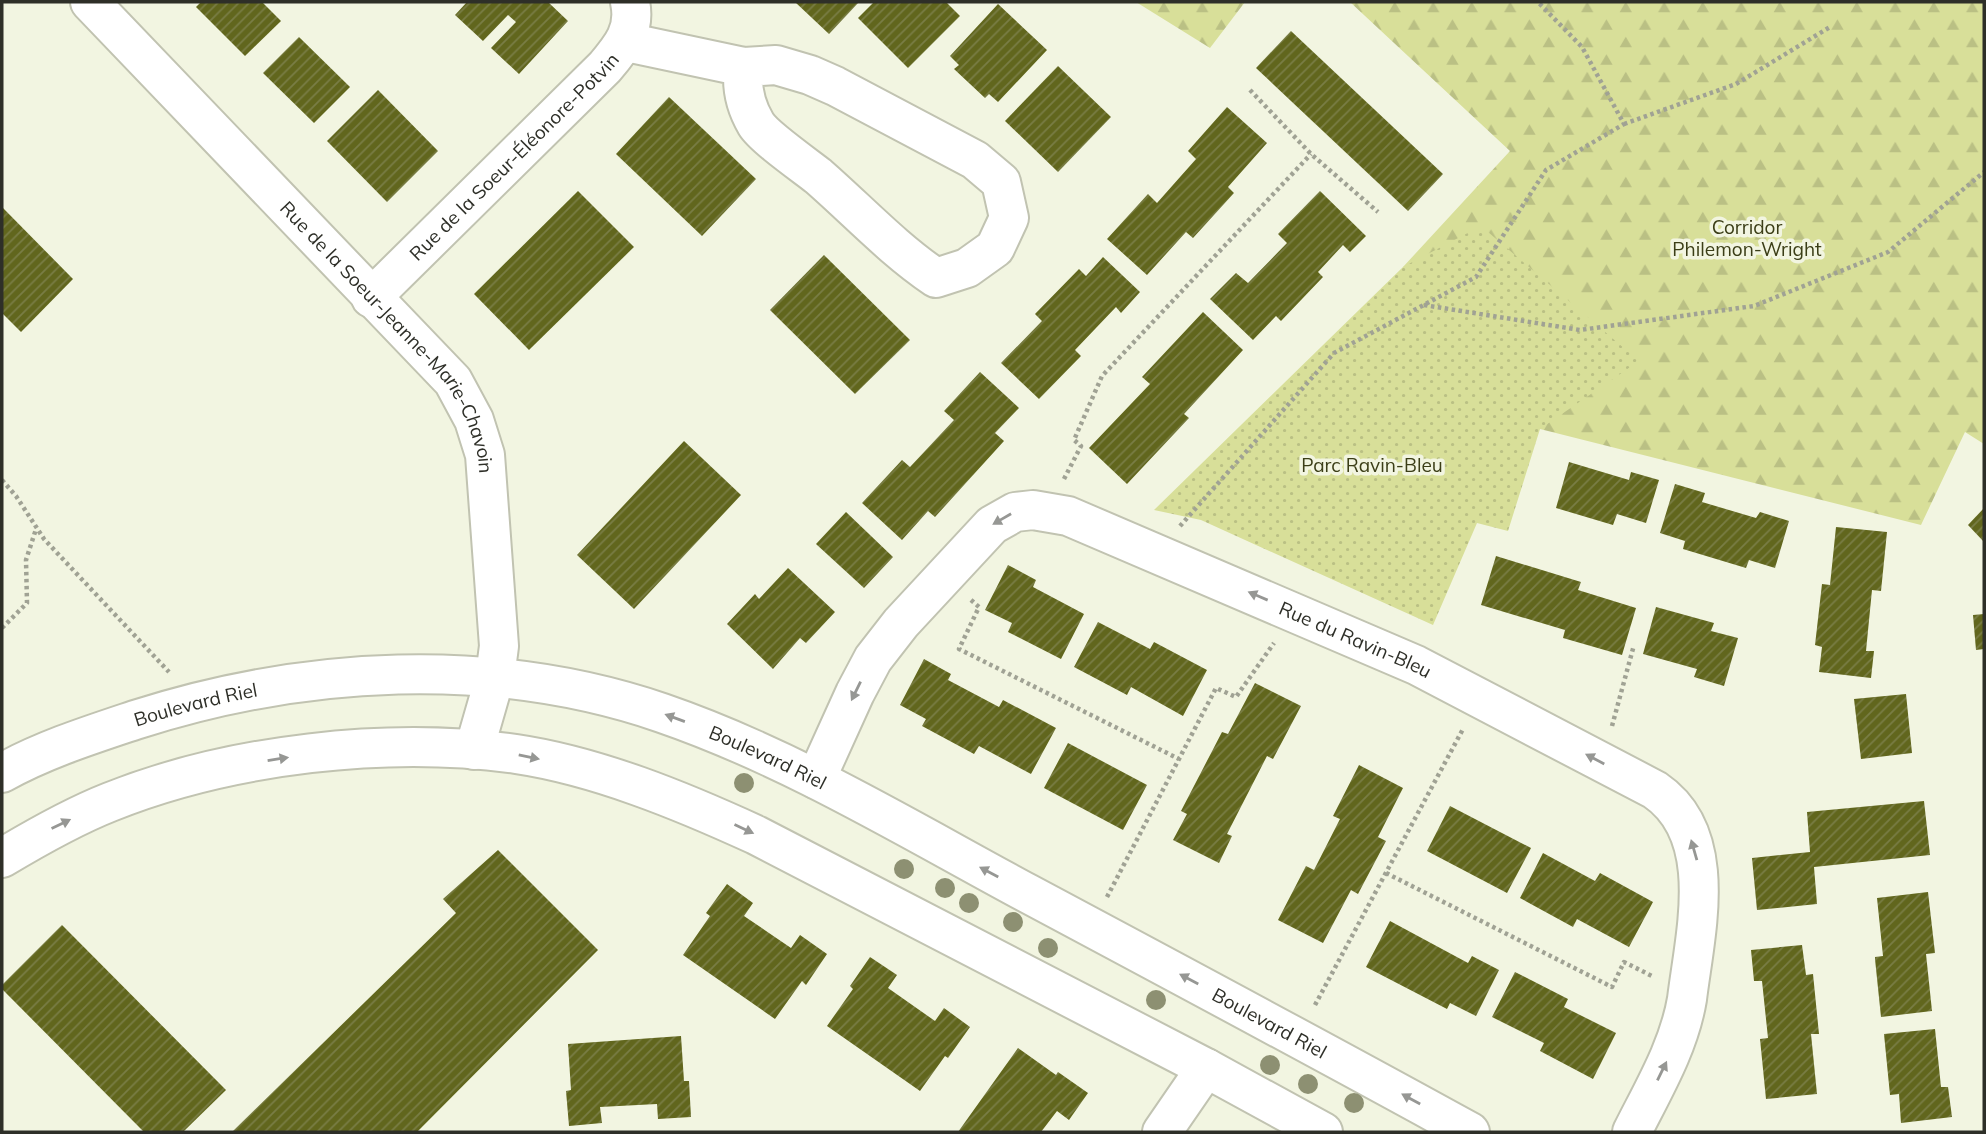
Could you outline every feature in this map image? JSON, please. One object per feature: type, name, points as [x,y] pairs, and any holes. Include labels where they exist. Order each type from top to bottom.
[{"type":"street","name":"Rue de la Soeur-Jeanne-Marie-Chavoin","points":[[90,2],[453,381],[474,420],[485,455],[499,646],[495,677],[474,750]]},
{"type":"street","name":"Rue de la Soeur-Éléonore-Potvin","points":[[371,298],[605,67],[626,43],[633,16],[630,2]]},
{"type":"street","points":[[626,43],[744,67],[776,65],[810,75],[975,160],[1001,182],[1009,218],[995,248],[967,268],[936,278],[916,264],[758,127],[747,104],[744,67]]},
{"type":"street","name":"Rue du Ravin-Bleu","points":[[816,779],[873,659],[901,623],[992,525],[1014,512],[1032,510],[1077,520],[1291,611],[1404,660],[1656,790],[1674,806],[1682,818],[1698,866],[1700,900],[1684,1018],[1666,1064],[1632,1132]]},
{"type":"street","name":"Boulevard Riel","points":[[2,774],[23,761],[100,731],[180,706],[267,686],[354,676],[495,677],[588,691],[659,712],[740,743],[816,779],[1470,1132]]},
{"type":"street","points":[[2,858],[58,825],[109,802],[164,783],[225,768],[338,751],[395,747],[517,754],[560,764],[711,814],[780,847],[1324,1132]]},
{"type":"street","points":[[1162,1132],[1206,1068]]},
{"type":"path","points":[[1538,2],[1582,47],[1624,124]]},
{"type":"path","points":[[1157,554],[1334,353],[1476,277],[1546,170],[1624,124],[1736,84],[1830,27]]},
{"type":"path","points":[[1250,90],[1311,154],[1378,212]]},
{"type":"path","points":[[1055,513],[1062,483],[1082,446],[1074,440],[1102,376],[1311,154]]},
{"type":"path","points":[[1424,305],[1580,330],[1754,306],[1888,252],[1984,172]]},
{"type":"path","points":[[2,480],[16,496],[44,539],[172,675]]},
{"type":"path","points":[[2,628],[27,603],[26,560],[36,528]]},
{"type":"path","points":[[969,599],[979,607],[959,649],[1179,759]]},
{"type":"path","points":[[1102,907],[1216,688],[1236,697],[1269,650],[1291,611]]},
{"type":"path","points":[[1598,760],[1612,727],[1634,645]]},
{"type":"path","points":[[1315,1006],[1478,698]]},
{"type":"path","points":[[1386,873],[1612,987],[1624,962],[1656,978]]},
{"type":"green space","points":[[1136,2],[1245,2],[1210,48]]},
{"type":"green space","name":"Corridor Philemon-Wright","points":[[1350,2],[1984,2],[1984,444],[1965,432],[1921,525],[1540,429],[1403,267],[1510,151]]},
{"type":"green space","name":"Parc Ravin-Bleu","points":[[1481,226],[1639,361],[1540,429],[1508,531],[1477,523],[1433,625],[1201,520],[1154,510],[1403,267]]},
{"type":"building","points":[[201,2],[262,2],[281,21],[245,56],[196,7]]},
{"type":"building","points":[[467,2],[548,2],[568,21],[519,74],[491,48],[516,22],[508,15],[483,41],[455,15]]},
{"type":"building","points":[[795,2],[859,2],[829,34]]},
{"type":"building","points":[[874,2],[946,2],[960,16],[908,68],[858,18]]},
{"type":"building","points":[[998,4],[1047,50],[998,102],[989,94],[985,98],[954,69],[959,65],[950,56]]},
{"type":"building","points":[[1291,31],[1443,174],[1408,211],[1256,68]]},
{"type":"building","points":[[299,37],[350,87],[314,123],[263,73]]},
{"type":"building","points":[[1058,66],[1111,117],[1058,172],[1005,121]]},
{"type":"building","points":[[378,90],[438,151],[387,202],[327,141]]},
{"type":"building","points":[[669,97],[756,179],[702,236],[616,154]]},
{"type":"building","points":[[1227,107],[1267,143],[1228,187],[1234,193],[1193,238],[1186,232],[1147,275],[1107,239],[1148,194],[1157,203],[1196,159],[1188,151]]},
{"type":"building","points":[[578,191],[634,247],[529,350],[474,294]]},
{"type":"building","points":[[1320,191],[1366,236],[1350,252],[1343,245],[1318,272],[1323,277],[1281,321],[1276,316],[1253,340],[1210,299],[1236,273],[1248,283],[1287,243],[1278,234]]},
{"type":"building","points":[[2,207],[73,279],[21,332],[2,313]]},
{"type":"building","points":[[824,255],[910,340],[855,394],[770,310]]},
{"type":"building","points":[[1103,257],[1140,292],[1121,313],[1116,307],[1075,350],[1081,356],[1039,399],[1001,363],[1042,321],[1035,314],[1079,269],[1086,276]]},
{"type":"building","points":[[1203,312],[1243,350],[1184,414],[1189,418],[1127,484],[1089,448],[1150,384],[1142,377]]},
{"type":"building","points":[[980,372],[1019,408],[995,433],[1004,441],[935,517],[928,511],[902,540],[862,503],[902,460],[910,467],[954,420],[944,411]]},
{"type":"building","points":[[684,441],[741,495],[634,609],[577,555]]},
{"type":"building","points":[[1569,462],[1629,480],[1631,472],[1659,480],[1646,523],[1617,514],[1613,525],[1556,508]]},
{"type":"building","points":[[1675,484],[1705,493],[1702,502],[1756,518],[1760,512],[1789,521],[1775,568],[1749,560],[1746,568],[1683,549],[1685,541],[1660,533]]},
{"type":"building","points":[[1984,508],[1984,542],[1968,525]]},
{"type":"building","points":[[846,512],[893,557],[864,588],[816,544]]},
{"type":"building","points":[[1836,527],[1887,532],[1881,591],[1872,590],[1866,651],[1874,651],[1871,678],[1819,672],[1822,647],[1815,645],[1822,584],[1830,585]]},
{"type":"building","points":[[1496,556],[1581,582],[1578,590],[1636,608],[1622,655],[1563,638],[1565,630],[1481,605]]},
{"type":"building","points":[[1008,565],[1036,580],[1033,587],[1084,614],[1061,659],[1008,632],[1012,623],[985,610]]},
{"type":"building","points":[[788,568],[835,612],[806,643],[800,638],[773,669],[727,624],[755,594],[759,599]]},
{"type":"building","points":[[1656,607],[1714,623],[1711,631],[1738,638],[1724,686],[1694,677],[1697,669],[1643,654]]},
{"type":"building","points":[[1984,614],[1984,649],[1976,650],[1973,615]]},
{"type":"building","points":[[1098,622],[1150,649],[1154,642],[1207,670],[1183,716],[1131,687],[1127,695],[1074,667]]},
{"type":"building","points":[[924,659],[951,674],[948,680],[999,707],[1003,700],[1056,728],[1031,774],[979,746],[974,754],[922,726],[926,719],[900,705]]},
{"type":"building","points":[[1255,683],[1301,706],[1273,759],[1267,756],[1227,834],[1232,836],[1219,863],[1173,840],[1187,814],[1181,811],[1222,732],[1228,734]]},
{"type":"building","points":[[1906,694],[1912,753],[1861,759],[1854,699]]},
{"type":"building","points":[[1068,743],[1147,785],[1123,830],[1044,788]]},
{"type":"building","points":[[1359,765],[1403,788],[1378,837],[1386,841],[1358,894],[1351,890],[1323,943],[1278,920],[1306,866],[1314,870],[1340,819],[1333,816]]},
{"type":"building","points":[[1924,801],[1930,855],[1814,867],[1817,904],[1757,910],[1752,858],[1810,852],[1807,812]]},
{"type":"building","points":[[1450,806],[1531,848],[1507,893],[1427,851]]},
{"type":"building","points":[[498,850],[598,950],[417,1132],[232,1132],[456,913],[443,899]]},
{"type":"building","points":[[1543,853],[1595,881],[1600,873],[1653,902],[1629,947],[1577,919],[1573,927],[1520,898]]},
{"type":"building","points":[[727,884],[753,903],[744,916],[791,948],[800,935],[827,954],[806,985],[802,981],[775,1019],[683,955],[710,916],[706,913]]},
{"type":"building","points":[[1928,892],[1935,953],[1926,954],[1932,1011],[1881,1017],[1875,957],[1883,956],[1877,898]]},
{"type":"building","points":[[1390,921],[1468,963],[1472,956],[1499,970],[1476,1016],[1450,1003],[1447,1009],[1366,967]]},
{"type":"building","points":[[62,925],[226,1090],[183,1132],[144,1132],[2,989],[2,985]]},
{"type":"building","points":[[1802,945],[1806,975],[1813,974],[1819,1034],[1811,1034],[1817,1094],[1766,1099],[1760,1039],[1768,1038],[1762,981],[1754,981],[1751,950]]},
{"type":"building","points":[[870,957],[897,975],[888,988],[935,1021],[944,1008],[970,1027],[920,1091],[827,1026],[853,989],[850,986]]},
{"type":"building","points":[[1515,972],[1568,999],[1564,1007],[1616,1033],[1593,1079],[1540,1051],[1544,1043],[1492,1017]]},
{"type":"building","points":[[1935,1029],[1941,1087],[1948,1087],[1952,1117],[1901,1123],[1899,1094],[1890,1095],[1884,1034]]},
{"type":"building","points":[[681,1036],[684,1081],[689,1081],[691,1117],[658,1119],[657,1104],[600,1107],[602,1123],[569,1126],[566,1091],[571,1090],[568,1044]]},
{"type":"building","points":[[1018,1048],[1056,1075],[1058,1072],[1088,1093],[1069,1120],[1057,1111],[1041,1132],[958,1132]]}]
